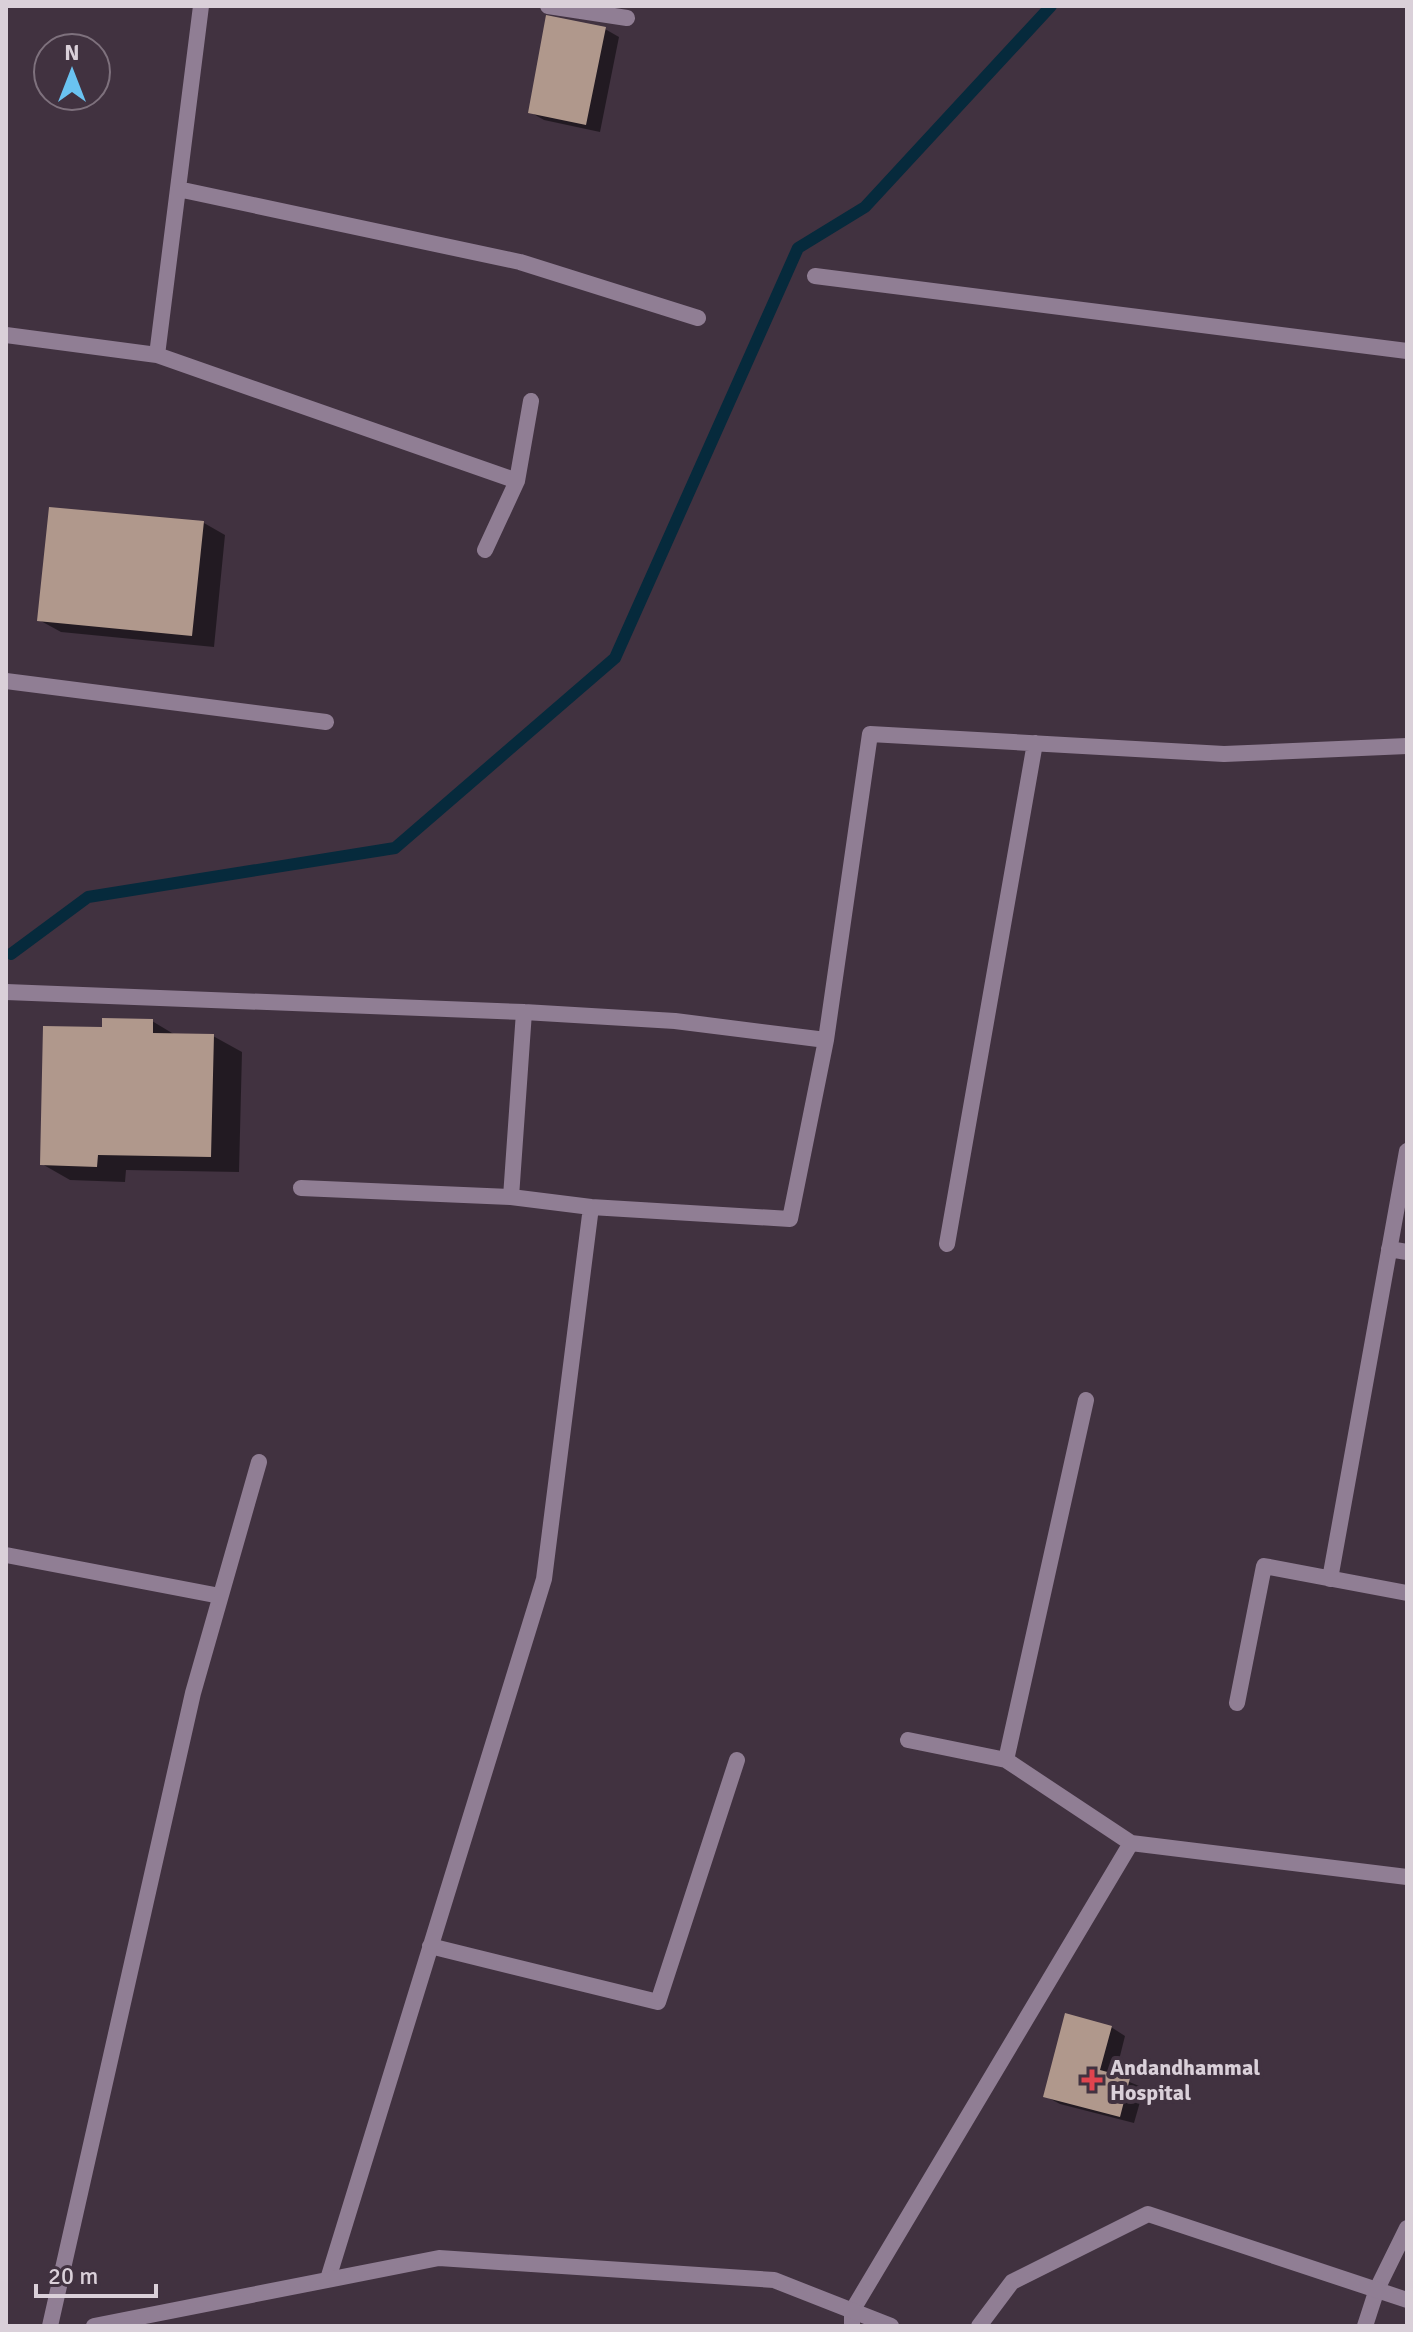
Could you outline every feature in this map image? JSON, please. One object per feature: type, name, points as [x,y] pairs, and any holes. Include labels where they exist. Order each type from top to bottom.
[{"type":"street","points":[[157,355],[201,6]]},
{"type":"street","points":[[548,6],[627,18]]},
{"type":"street","points":[[178,189],[520,262],[698,318]]},
{"type":"street","points":[[815,276],[1407,351]]},
{"type":"street","points":[[6,335],[157,355],[517,481]]},
{"type":"street","points":[[485,550],[517,481],[531,401]]},
{"type":"street","points":[[6,681],[326,722]]},
{"type":"street","points":[[301,1188],[511,1197],[591,1207],[790,1219],[826,1040],[870,734],[1224,754],[1407,746]]},
{"type":"street","points":[[947,1244],[1035,743]]},
{"type":"street","points":[[6,992],[524,1012],[675,1021],[826,1040]]},
{"type":"street","points":[[511,1197],[524,1012]]},
{"type":"street","points":[[1330,1579],[1407,1151]]},
{"type":"street","points":[[328,2279],[544,1579],[591,1207]]},
{"type":"street","points":[[1389,1249],[1407,1252]]},
{"type":"street","points":[[1006,1760],[1086,1400]]},
{"type":"street","points":[[50,2326],[190,1708],[259,1462]]},
{"type":"street","points":[[6,1555],[220,1596]]},
{"type":"street","points":[[1237,1703],[1264,1566],[1407,1593]]},
{"type":"street","points":[[908,1740],[1006,1760],[1131,1843],[1407,1877]]},
{"type":"street","points":[[430,1946],[658,2002],[737,1760]]},
{"type":"street","points":[[852,2318],[1131,1843]]},
{"type":"street","points":[[979,2326],[1012,2282],[1148,2214],[1407,2300]]},
{"type":"street","points":[[1365,2326],[1377,2289],[1407,2228]]},
{"type":"street","points":[[94,2326],[439,2258],[774,2280],[852,2318],[891,2326]]},
{"type":"building","points":[[546,15],[606,27],[586,125],[528,113]]},
{"type":"building","points":[[49,507],[204,521],[192,636],[37,621]]},
{"type":"building","points":[[102,1018],[153,1019],[153,1033],[214,1034],[211,1157],[98,1155],[97,1167],[40,1165],[43,1026],[102,1027]]},
{"type":"building","points":[[1065,2013],[1112,2026],[1100,2070],[1130,2078],[1120,2117],[1043,2097]]},
{"type":"waterway","points":[[11,954],[88,897],[395,848],[615,658],[798,248],[865,207],[1051,6]]},
{"type":"place","name":"Andandhammal Hospital","points":[[1092,2080]]}]
